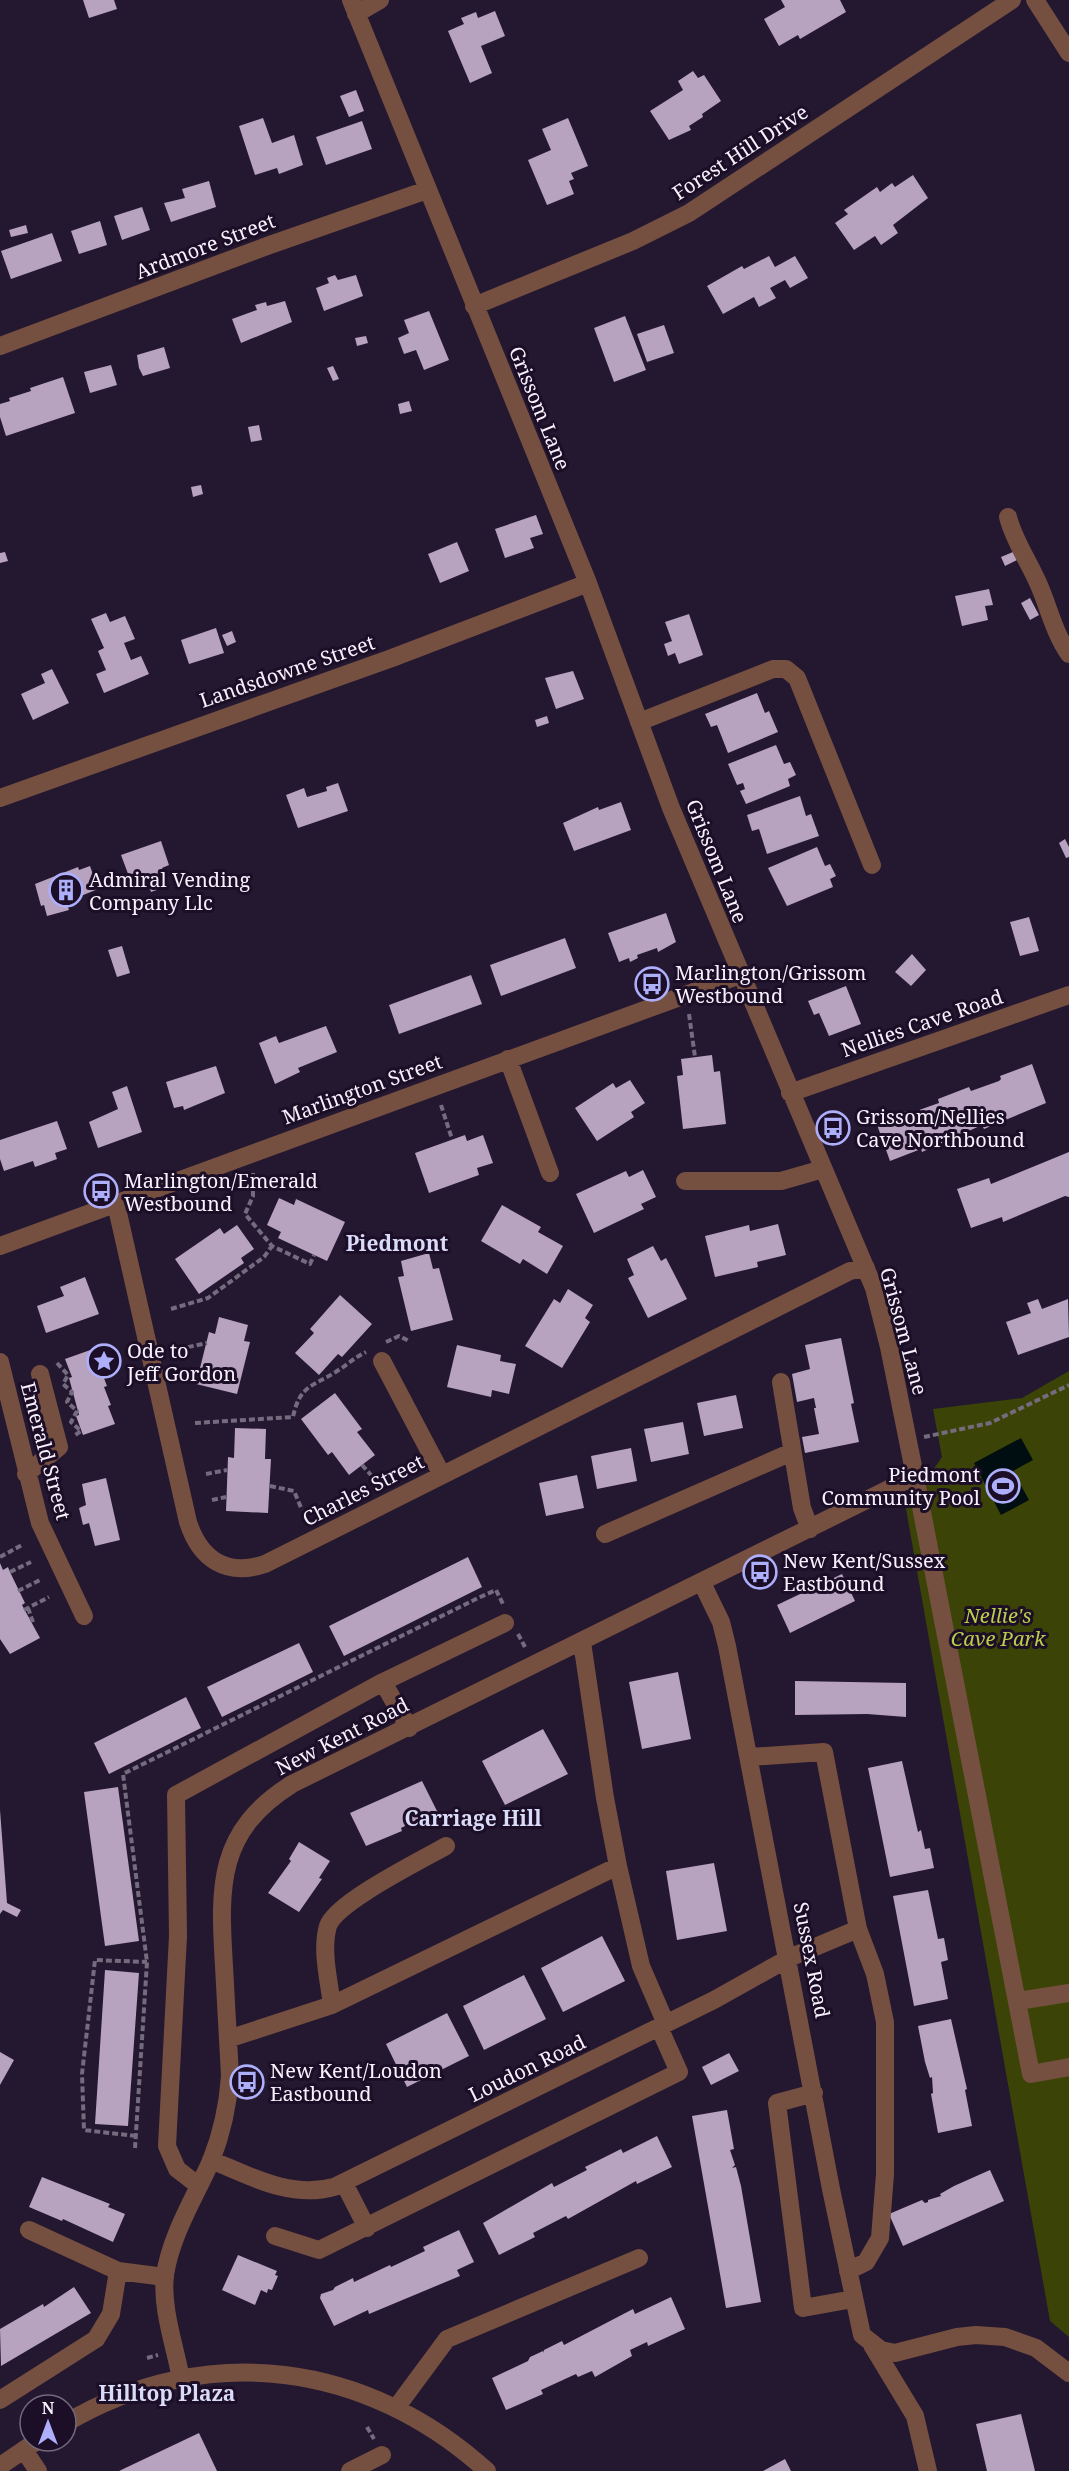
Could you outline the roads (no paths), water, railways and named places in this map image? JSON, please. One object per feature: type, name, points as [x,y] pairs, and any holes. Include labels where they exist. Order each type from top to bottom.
[{"type":"street","points":[[353,7],[380,0]]},
{"type":"street","name":"Forest Hill Drive","points":[[474,306],[633,241],[689,213],[1012,0]]},
{"type":"street","points":[[1035,0],[1069,53]]},
{"type":"street","name":"Grissom Lane","points":[[353,7],[588,583],[671,808],[866,1268],[882,1315],[915,1476],[1031,2074],[1069,2067]]},
{"type":"street","name":"Ardmore Street","points":[[0,346],[267,246],[427,190]]},
{"type":"street","points":[[1008,517],[1014,538],[1036,580],[1057,634],[1069,654]]},
{"type":"street","name":"Landsdowne Street","points":[[0,798],[392,658],[588,583]]},
{"type":"street","points":[[639,722],[773,669],[786,669],[797,678],[872,865]]},
{"type":"street","name":"Marlington Street","points":[[0,1246],[740,975]]},
{"type":"street","name":"Nellies Cave Road","points":[[790,1093],[1069,995]]},
{"type":"street","points":[[508,1059],[550,1173]]},
{"type":"street","points":[[685,1181],[781,1181],[823,1169]]},
{"type":"street","name":"Charles Street","points":[[116,1204],[188,1522],[201,1551],[229,1568],[253,1568],[849,1271],[866,1268]]},
{"type":"street","points":[[375,1353],[442,1475]]},
{"type":"street","name":"Emerald Street","points":[[0,1362],[40,1523],[84,1616]]},
{"type":"street","points":[[26,1474],[59,1447],[40,1374]]},
{"type":"street","points":[[781,1382],[802,1508],[810,1529]]},
{"type":"street","points":[[605,1534],[792,1452]]},
{"type":"street","name":"New Kent Road","points":[[181,2379],[165,2295],[165,2277],[169,2253],[211,2160],[228,2103],[228,2039],[220,1905],[222,1884],[235,1844],[249,1822],[279,1792],[915,1476]]},
{"type":"street","name":"Sussex Road","points":[[702,1583],[721,1622],[750,1757],[853,2299],[862,2335],[872,2345],[915,2416],[928,2471]]},
{"type":"street","points":[[199,2186],[177,2169],[167,2146],[178,1936],[176,1795],[383,1682],[505,1623]]},
{"type":"street","points":[[275,2236],[320,2250],[679,2072],[641,1966],[618,1866],[605,1798],[582,1641]]},
{"type":"street","points":[[383,1682],[409,1728]]},
{"type":"street","points":[[750,1757],[824,1752],[858,1929],[875,1974],[885,2022],[885,2174],[880,2238],[866,2262],[848,2271]]},
{"type":"street","points":[[332,2005],[326,1956],[328,1925],[344,1907],[358,1896],[446,1846]]},
{"type":"street","points":[[228,2039],[332,2005],[618,1866]]},
{"type":"street","name":"Loudon Road","points":[[211,2160],[292,2190],[325,2189],[344,2183],[662,2026],[789,1958],[858,1929]]},
{"type":"street","points":[[1018,2001],[1069,1993]]},
{"type":"street","points":[[814,2093],[777,2103],[803,2308],[853,2299]]},
{"type":"street","points":[[344,2183],[367,2228]]},
{"type":"street","points":[[28,2230],[118,2271],[165,2277]]},
{"type":"street","points":[[396,2408],[447,2339],[639,2258]]},
{"type":"street","points":[[0,2400],[96,2339],[111,2314],[118,2271]]},
{"type":"street","points":[[872,2345],[881,2350],[895,2352],[957,2337],[976,2335],[1005,2337],[1036,2348],[1069,2373]]},
{"type":"street","points":[[78,2417],[110,2402],[181,2379],[222,2373],[277,2373],[317,2379],[349,2388],[396,2408],[448,2438],[487,2471]]},
{"type":"street","points":[[0,2466],[20,2453]]},
{"type":"street","points":[[32,2453],[38,2471]]},
{"type":"street","points":[[350,2471],[382,2455]]},
{"type":"place","name":"Admiral Vending Company Llc","points":[[66,890]]},
{"type":"place","name":"Marlington/Grissom Westbound","points":[[652,984]]},
{"type":"place","name":"Grissom/Nellies Cave Northbound","points":[[833,1128]]},
{"type":"place","name":"Marlington/Emerald Westbound","points":[[101,1191]]},
{"type":"place","name":"Ode to Jeff Gordon","points":[[104,1361]]},
{"type":"place","name":"Piedmont Community Pool","points":[[1003,1486]]},
{"type":"place","name":"New Kent/Sussex Eastbound","points":[[760,1572]]},
{"type":"place","name":"New Kent/Loudon Eastbound","points":[[247,2082]]},
{"type":"district","name":"Piedmont","points":[[397,1243]]},
{"type":"district","name":"Carriage Hill","points":[[473,1818]]},
{"type":"district","name":"Hilltop Plaza","points":[[167,2393]]},
{"type":"park label","name":"Nellie's Cave Park","points":[[998,1626]]}]
